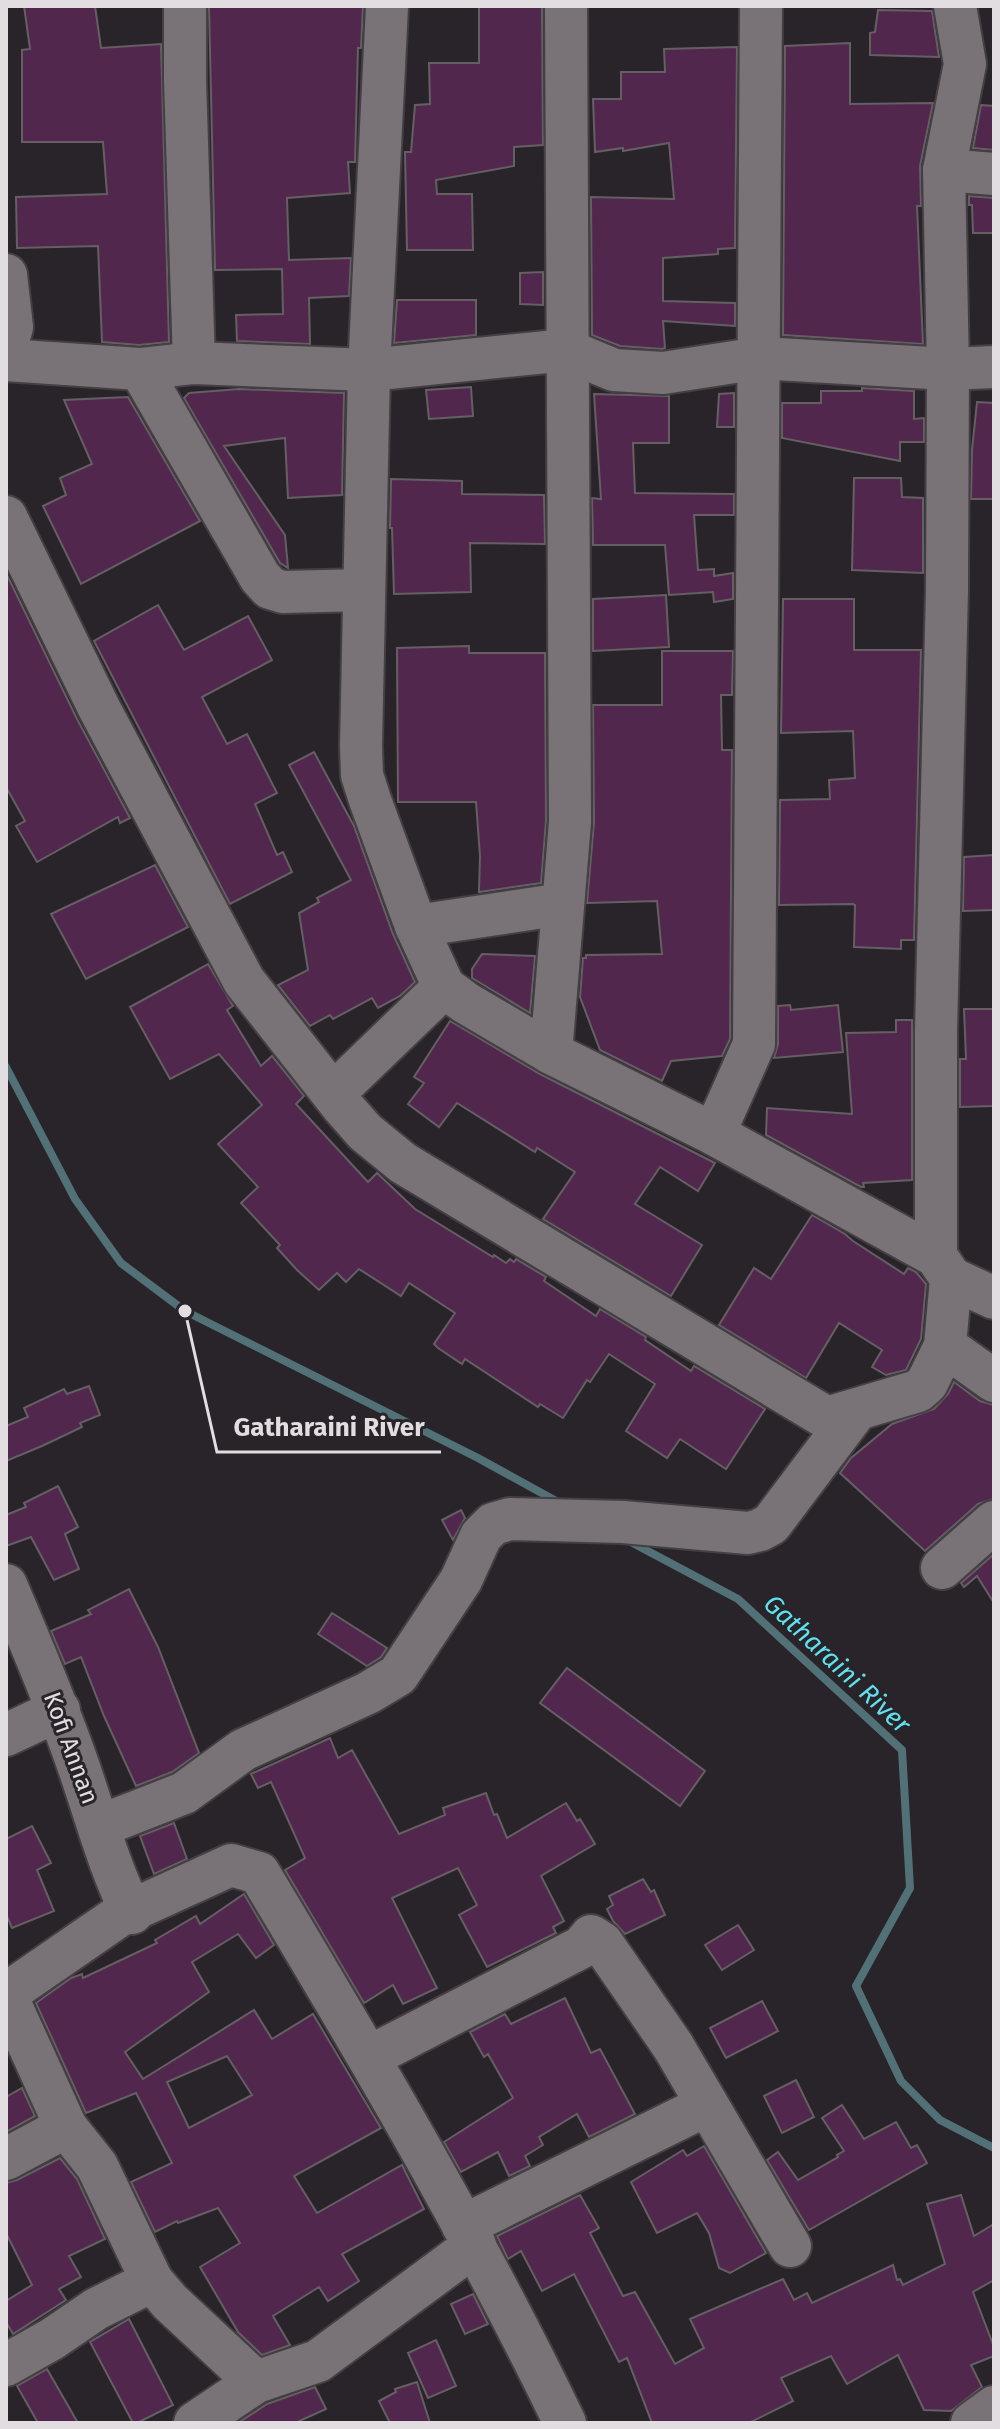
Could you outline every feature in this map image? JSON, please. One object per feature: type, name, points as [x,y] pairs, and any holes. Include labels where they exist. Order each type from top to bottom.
[{"type":"street","points":[[185,6],[194,363]]},
{"type":"street","points":[[387,6],[369,370],[362,775],[416,926],[444,987],[551,1053],[714,1134],[994,1298]]},
{"type":"street","points":[[551,1053],[570,822],[566,6]]},
{"type":"street","points":[[714,1134],[754,1044],[761,6]]},
{"type":"street","points":[[6,517],[99,708],[244,981],[365,1132],[403,1163],[827,1418],[918,1391],[934,1372],[945,1346],[936,1031],[947,589],[948,369],[944,170],[965,64],[955,6]]},
{"type":"street","points":[[944,170],[994,174]]},
{"type":"street","points":[[6,275],[12,327],[6,348]]},
{"type":"street","points":[[6,360],[140,369],[194,363],[369,370],[566,350],[614,370],[663,373],[760,358],[948,369],[994,367]]},
{"type":"street","points":[[140,369],[260,577],[270,588],[283,592],[364,590]]},
{"type":"street","points":[[416,926],[563,904]]},
{"type":"street","points":[[333,1094],[444,987]]},
{"type":"street","points":[[945,1346],[994,1381]]},
{"type":"street","points":[[100,1826],[184,1793],[243,1750],[368,1693],[398,1675],[461,1580],[481,1536],[493,1524],[510,1519],[609,1522],[748,1533],[760,1530],[771,1524],[856,1411]]},
{"type":"street","points":[[942,1568],[994,1522]]},
{"type":"street","name":"Kofi Annan","points":[[6,1585],[59,1710],[100,1826],[113,1877],[132,1913]]},
{"type":"street","points":[[6,1735],[59,1710]]},
{"type":"street","points":[[256,2382],[170,2302],[152,2281],[97,2166],[66,2127],[6,1994],[119,1916],[132,1913],[231,1865],[259,1873],[369,2057],[469,2235],[565,2423]]},
{"type":"street","points":[[369,2057],[582,1947],[591,1936],[602,1943],[673,2046],[790,2246]]},
{"type":"street","points":[[195,2423],[256,2382],[318,2361],[469,2235],[707,2105]]},
{"type":"street","points":[[6,2159],[66,2127]]},
{"type":"street","points":[[6,2365],[96,2309],[152,2281]]},
{"type":"street","points":[[972,2423],[994,2407]]},
{"type":"building","points":[[24,6],[95,6],[101,48],[161,44],[169,342],[139,345],[102,342],[98,246],[17,248],[16,197],[107,194],[103,142],[22,142],[22,50],[30,49]]},
{"type":"building","points":[[209,6],[363,6],[361,48],[358,48],[355,162],[348,162],[350,193],[287,198],[289,260],[351,258],[349,296],[309,298],[310,344],[237,341],[236,315],[283,314],[282,269],[215,270]]},
{"type":"building","points":[[479,6],[542,6],[543,145],[514,147],[514,166],[436,180],[437,194],[472,194],[473,250],[407,250],[405,152],[411,152],[415,105],[430,104],[429,63],[479,63]]},
{"type":"building","points":[[878,10],[932,11],[939,57],[870,55],[870,33],[875,32]]},
{"type":"building","points":[[850,43],[850,104],[933,103],[920,166],[921,206],[917,206],[923,344],[783,335],[785,46]]},
{"type":"building","points":[[737,47],[735,248],[718,249],[718,254],[663,258],[663,301],[735,303],[735,326],[663,321],[665,348],[662,349],[620,346],[592,335],[591,197],[674,199],[669,143],[595,152],[593,99],[621,99],[621,72],[665,72],[664,49]]},
{"type":"building","points":[[981,105],[994,106],[994,150],[973,148]]},
{"type":"building","points":[[969,196],[994,198],[994,233],[973,233]]},
{"type":"building","points":[[543,272],[543,305],[520,304],[520,273]]},
{"type":"building","points":[[397,300],[476,300],[476,335],[394,343]]},
{"type":"building","points":[[471,387],[473,416],[429,419],[426,390]]},
{"type":"building","points":[[862,388],[914,391],[914,419],[924,418],[924,442],[900,442],[900,461],[782,438],[782,403],[821,403],[821,391],[862,391]]},
{"type":"building","points":[[239,389],[344,393],[342,495],[288,498],[285,438],[224,446],[285,535],[288,568],[280,563],[184,398],[189,393]]},
{"type":"building","points":[[734,393],[734,427],[717,427],[719,394]]},
{"type":"building","points":[[594,394],[669,396],[669,443],[633,443],[635,493],[734,494],[734,515],[694,515],[698,570],[714,569],[714,576],[733,573],[733,599],[714,602],[713,592],[669,595],[665,545],[593,545],[592,498],[601,499]]},
{"type":"building","points":[[128,397],[200,521],[81,584],[43,506],[66,495],[60,478],[92,464],[64,400]]},
{"type":"building","points":[[977,402],[994,403],[994,499],[971,499]]},
{"type":"building","points":[[854,478],[901,478],[902,497],[923,498],[923,573],[852,570]]},
{"type":"building","points":[[391,479],[462,481],[462,494],[544,495],[545,544],[470,543],[471,592],[394,594]]},
{"type":"building","points":[[6,573],[77,719],[130,818],[120,823],[118,817],[37,862],[16,826],[25,821],[6,787]]},
{"type":"building","points":[[666,595],[669,647],[593,651],[593,599]]},
{"type":"building","points":[[783,599],[854,599],[854,650],[921,650],[914,940],[901,940],[901,949],[854,947],[853,904],[779,905],[780,800],[830,799],[829,780],[855,778],[853,731],[781,733]]},
{"type":"building","points":[[158,605],[184,650],[248,616],[272,660],[202,697],[227,744],[247,734],[277,793],[255,804],[277,855],[283,852],[292,872],[230,904],[94,641]]},
{"type":"building","points":[[469,646],[469,653],[545,653],[546,821],[541,883],[479,892],[476,802],[398,802],[397,648]]},
{"type":"building","points":[[662,651],[733,651],[732,695],[721,695],[722,750],[732,750],[730,1039],[722,1056],[671,1061],[662,1081],[600,1050],[580,997],[583,958],[586,955],[662,954],[657,901],[587,903],[594,822],[593,705],[662,705]]},
{"type":"building","points":[[314,752],[354,826],[393,934],[415,982],[400,996],[378,1008],[372,998],[333,1019],[330,1015],[310,1026],[278,985],[308,970],[299,913],[319,902],[317,898],[351,880],[289,765]]},
{"type":"building","points":[[994,855],[994,910],[963,911],[964,857]]},
{"type":"building","points":[[155,865],[188,927],[86,979],[51,914]]},
{"type":"building","points":[[482,954],[535,956],[530,1013],[472,978],[472,969]]},
{"type":"building","points":[[208,964],[233,1006],[227,1010],[261,1066],[272,1056],[304,1096],[296,1104],[368,1182],[377,1173],[415,1209],[493,1257],[506,1263],[516,1259],[546,1277],[544,1281],[596,1316],[600,1309],[646,1337],[645,1340],[691,1371],[694,1366],[765,1409],[726,1469],[680,1439],[667,1458],[626,1431],[655,1384],[609,1354],[590,1382],[587,1380],[563,1418],[540,1404],[538,1407],[465,1359],[462,1364],[438,1348],[434,1344],[455,1313],[409,1283],[401,1296],[359,1269],[346,1282],[337,1273],[319,1290],[297,1270],[277,1248],[280,1245],[241,1203],[258,1187],[218,1144],[262,1105],[219,1054],[170,1079],[130,1007]]},
{"type":"building","points":[[790,1005],[791,1010],[838,1005],[843,1052],[774,1058],[778,1044],[778,1006]]},
{"type":"building","points":[[964,1009],[994,1009],[994,1106],[960,1107],[960,1059],[966,1059]]},
{"type":"building","points":[[896,1020],[912,1020],[912,1180],[863,1183],[864,1187],[861,1187],[766,1135],[767,1108],[852,1114],[846,1033],[896,1032]]},
{"type":"building","points":[[450,1021],[540,1074],[715,1163],[698,1191],[660,1167],[635,1204],[702,1245],[671,1296],[543,1219],[575,1172],[537,1148],[535,1152],[457,1103],[439,1127],[408,1104],[424,1083],[414,1077]]},
{"type":"building","points":[[812,1215],[904,1274],[908,1268],[916,1272],[926,1284],[921,1339],[906,1370],[886,1375],[872,1367],[882,1350],[839,1323],[806,1378],[719,1325],[754,1268],[771,1279]]},
{"type":"building","points":[[954,1382],[980,1401],[994,1405],[994,1499],[978,1504],[925,1551],[840,1473],[851,1458],[892,1424],[934,1409]]},
{"type":"building","points":[[89,1386],[100,1415],[80,1423],[82,1427],[6,1461],[6,1426],[28,1417],[24,1408],[64,1389],[67,1394]]},
{"type":"building","points":[[58,1486],[78,1527],[65,1534],[79,1569],[54,1580],[31,1537],[6,1546],[6,1515],[26,1507],[24,1503]]},
{"type":"building","points":[[461,1510],[465,1518],[453,1540],[442,1520]]},
{"type":"building","points":[[994,1554],[994,1603],[977,1576],[964,1587],[961,1583]]},
{"type":"building","points":[[129,1589],[158,1647],[199,1753],[172,1772],[136,1786],[81,1657],[65,1664],[51,1631],[91,1614],[88,1610]]},
{"type":"building","points":[[332,1613],[387,1648],[381,1657],[367,1666],[318,1634]]},
{"type":"building","points":[[567,1668],[705,1771],[680,1806],[540,1703]]},
{"type":"building","points":[[330,1738],[338,1758],[352,1750],[399,1834],[445,1815],[443,1808],[486,1793],[507,1838],[566,1803],[595,1844],[541,1876],[564,1921],[553,1927],[556,1933],[487,1967],[459,1915],[477,1905],[458,1868],[392,1898],[437,1988],[403,2004],[393,1985],[364,2003],[285,1870],[305,1858],[271,1782],[258,1788],[251,1774]]},
{"type":"building","points":[[174,1823],[187,1859],[154,1874],[140,1836]]},
{"type":"building","points":[[32,1826],[51,1863],[37,1870],[54,1911],[12,1928],[6,1914],[6,1839]]},
{"type":"building","points":[[643,1879],[651,1892],[654,1890],[665,1915],[625,1934],[607,1909],[613,1905],[609,1896]]},
{"type":"building","points":[[244,1894],[274,1945],[256,1958],[238,1934],[192,1962],[209,1992],[125,2052],[143,2079],[254,2010],[272,2039],[313,2014],[381,2128],[294,2176],[317,2213],[402,2165],[424,2209],[342,2254],[359,2281],[328,2301],[319,2287],[273,2316],[290,2345],[262,2355],[238,2332],[200,2267],[240,2243],[218,2208],[177,2221],[155,2232],[131,2182],[172,2163],[136,2093],[86,2113],[36,2003],[71,1978],[82,1974],[83,1978],[157,1943],[155,1940],[196,1916],[200,1924]],"holes":[[[227,2056],[252,2095],[189,2128],[167,2082]]]},
{"type":"building","points":[[738,1925],[754,1950],[722,1970],[705,1945]]},
{"type":"building","points":[[565,1998],[591,2053],[600,2049],[635,2114],[589,2137],[577,2114],[539,2137],[543,2145],[525,2156],[530,2166],[509,2176],[498,2152],[461,2172],[444,2142],[513,2098],[488,2054],[484,2057],[470,2032],[505,2014],[511,2024]]},
{"type":"building","points":[[762,2001],[778,2031],[726,2058],[710,2028]]},
{"type":"building","points":[[796,2080],[814,2117],[782,2133],[764,2096]]},
{"type":"building","points":[[22,2088],[35,2116],[6,2132],[6,2097]]},
{"type":"building","points":[[842,2105],[864,2139],[896,2122],[911,2148],[917,2145],[927,2163],[809,2230],[767,2160],[778,2152],[798,2180],[838,2157],[844,2151],[822,2118]]},
{"type":"building","points":[[704,2146],[766,2253],[730,2273],[719,2268],[709,2233],[697,2213],[657,2233],[631,2182],[683,2150],[687,2156]]},
{"type":"building","points":[[60,2158],[77,2179],[105,2239],[69,2256],[81,2277],[59,2289],[66,2300],[13,2334],[6,2322],[6,2301],[32,2285],[6,2233],[6,2183]]},
{"type":"building","points":[[580,2195],[599,2228],[590,2233],[623,2296],[635,2292],[675,2364],[704,2348],[690,2319],[783,2279],[794,2300],[807,2293],[812,2303],[893,2265],[897,2280],[900,2279],[903,2285],[945,2264],[927,2204],[961,2195],[974,2236],[994,2224],[994,2280],[973,2292],[994,2347],[994,2356],[971,2365],[982,2387],[951,2411],[924,2410],[898,2355],[847,2384],[831,2356],[781,2378],[793,2401],[749,2423],[652,2423],[627,2358],[619,2362],[574,2274],[542,2291],[521,2251],[508,2259],[497,2236]]},
{"type":"building","points":[[473,2294],[488,2324],[465,2334],[451,2304]]},
{"type":"building","points":[[129,2319],[173,2405],[137,2423],[133,2423],[90,2342]]},
{"type":"building","points":[[436,2340],[456,2386],[428,2398],[408,2353]]},
{"type":"building","points":[[47,2369],[78,2423],[38,2423],[17,2386]]},
{"type":"building","points":[[417,2382],[430,2423],[390,2423],[379,2401],[396,2392],[395,2389]]},
{"type":"building","points":[[315,2387],[326,2409],[295,2423],[238,2423],[267,2404]]},
{"type":"waterway","name":"Gatharaini River","points":[[6,1067],[75,1199],[121,1263],[185,1311],[478,1458],[558,1502]]},
{"type":"waterway","name":"Gatharaini River","points":[[629,1541],[738,1599],[902,1750],[910,1888],[856,1986],[901,2081],[940,2120],[994,2148]]},
{"type":"place","name":"Gatharaini River","points":[[185,1311]]}]
